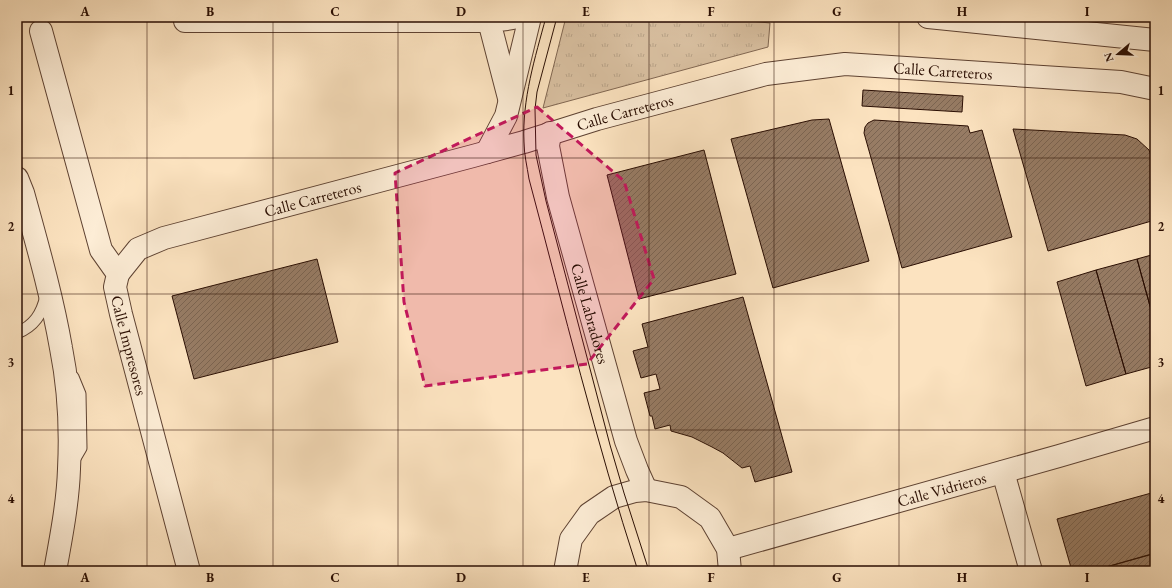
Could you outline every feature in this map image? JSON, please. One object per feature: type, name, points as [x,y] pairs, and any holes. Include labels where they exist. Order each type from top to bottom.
[{"type":"street","points":[[185,21],[488,20],[519,17]]},
{"type":"street","points":[[486,152],[506,116],[530,17]]},
{"type":"street","points":[[928,17],[1155,40]]},
{"type":"street","points":[[488,20],[510,101]]},
{"type":"street","name":"Calle Impresores","points":[[41,31],[101,250],[118,274],[115,287],[121,314],[189,571]]},
{"type":"street","name":"Calle Carreteros","points":[[118,274],[138,249],[164,238],[486,152],[597,119],[766,74],[845,64],[1154,85]]},
{"type":"street","name":"Calle Labradores","points":[[550,133],[548,146],[558,196],[626,440],[646,490]]},
{"type":"street","points":[[17,178],[23,193],[48,287],[62,349],[68,404],[69,470],[62,532],[55,571]]},
{"type":"street","name":"Calle Vidrieros","points":[[728,549],[1155,428]]},
{"type":"street","points":[[1003,472],[1031,571]]},
{"type":"street","points":[[565,571],[571,539],[589,514],[614,497],[629,492],[646,490],[681,497],[710,518],[728,549],[730,571]]},
{"type":"lane","points":[[17,333],[24,330],[38,317],[44,308],[48,287]]},
{"type":"highlighted area","points":[[537,107],[624,181],[654,279],[587,364],[425,386],[404,302],[395,173]]},
{"type":"green space","points":[[566,17],[711,17],[770,23],[768,47],[543,108]]},
{"type":"building","points":[[863,90],[963,96],[962,112],[862,106]]},
{"type":"building","points":[[829,119],[869,261],[773,288],[731,139],[812,120]]},
{"type":"building","points":[[874,120],[968,126],[970,133],[982,130],[1012,237],[902,268],[864,133],[865,127],[868,123]]},
{"type":"building","points":[[1013,129],[1125,135],[1137,139],[1149,150],[1155,167],[1155,220],[1048,251]]},
{"type":"building","points":[[704,150],[736,274],[639,299],[607,175]]},
{"type":"building","points":[[1155,254],[1155,324],[1137,259]]},
{"type":"building","points":[[317,259],[338,342],[194,379],[172,296]]},
{"type":"building","points":[[1137,259],[1155,324],[1155,366],[1126,374],[1096,270]]},
{"type":"building","points":[[1096,270],[1126,374],[1086,386],[1057,282]]},
{"type":"building","points":[[743,297],[792,472],[755,482],[750,466],[742,468],[723,453],[712,447],[692,437],[671,431],[670,425],[655,429],[644,393],[660,389],[656,374],[641,378],[633,351],[648,347],[642,324]]},
{"type":"building","points":[[1155,492],[1155,553],[1092,571],[1072,571],[1057,519]]},
{"type":"building","points":[[1153,554],[1155,571],[1092,571]]},
{"type":"tram line","points":[[546,17],[530,79],[525,110],[524,147],[529,179],[608,474],[638,571]]},
{"type":"tram line","points":[[557,17],[537,92],[535,109],[536,155],[546,201],[610,445],[649,571]]}]
